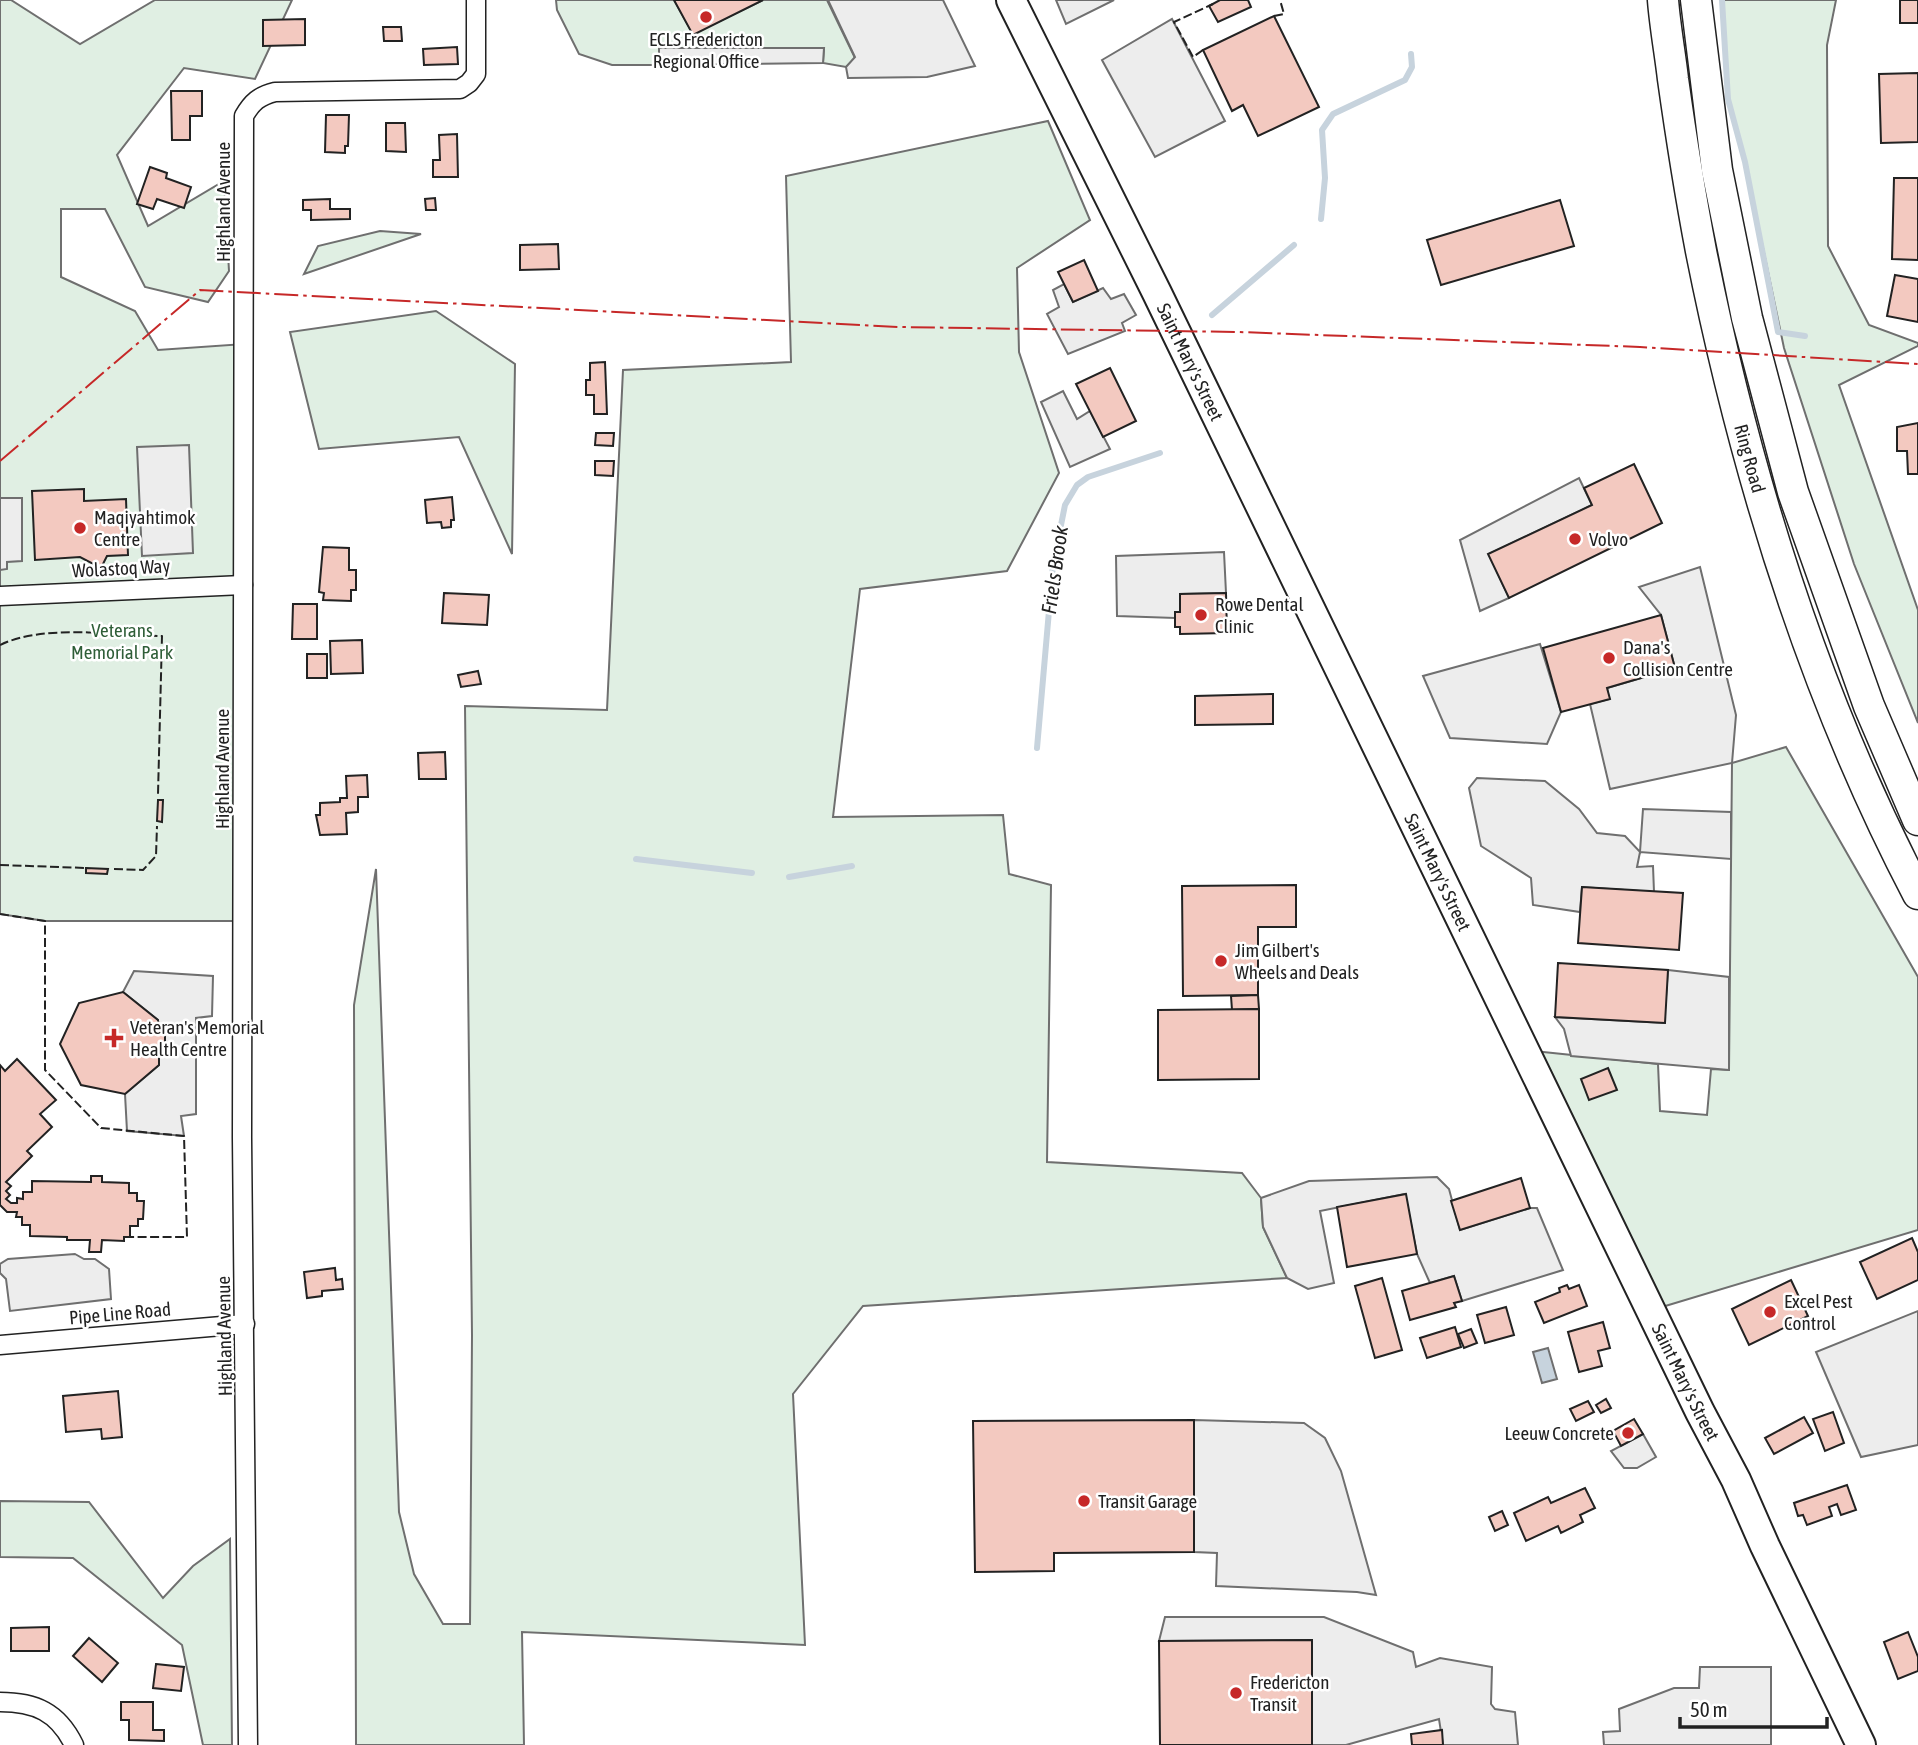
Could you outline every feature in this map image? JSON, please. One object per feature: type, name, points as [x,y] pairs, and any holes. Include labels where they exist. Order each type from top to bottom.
[{"type":"highway","name":"Ring Road","points":[[1663,0],[1690,195],[1718,335],[1758,492],[1832,707],[1896,852],[1918,894]]},
{"type":"highway","name":"Ring Road","points":[[1696,0],[1720,184],[1747,318],[1793,492],[1869,706],[1918,820]]},
{"type":"main road","name":"Saint Mary's Street","points":[[1011,0],[1157,293],[1700,1412],[1736,1480],[1861,1745]]},
{"type":"street","name":"Highland Avenue","points":[[248,1745],[242,1138],[244,116],[250,105],[261,96],[275,92],[460,89],[476,74],[476,0]]},
{"type":"street","name":"Wolastoq Way","points":[[0,596],[243,585]]},
{"type":"street","name":"Pipe Line Road","points":[[0,1345],[245,1324]]},
{"type":"street","points":[[0,1702],[22,1702],[43,1710],[60,1723],[74,1745]]},
{"type":"green space","name":"Veterans Memorial Park","points":[[0,0],[11,0],[80,44],[155,0],[292,0],[255,79],[184,68],[117,155],[148,226],[224,181],[229,271],[208,302],[145,287],[105,209],[61,209],[61,277],[135,311],[158,350],[244,344],[243,921],[45,921],[0,914]]},
{"type":"green space","points":[[556,0],[674,0],[693,34],[763,0],[827,0],[855,58],[846,67],[823,63],[824,48],[659,48],[659,65],[612,65],[579,54],[557,10]]},
{"type":"green space","points":[[1722,0],[1836,0],[1827,45],[1828,246],[1869,325],[1918,343],[1918,346],[1839,385],[1918,610],[1918,723],[1854,564],[1784,348],[1745,162],[1728,99]]},
{"type":"green space","points":[[1048,121],[1090,220],[1017,268],[1019,352],[1059,473],[1007,571],[860,589],[833,817],[1003,815],[1009,874],[1051,885],[1047,1162],[1242,1173],[1261,1198],[1263,1227],[1287,1278],[863,1306],[793,1394],[805,1645],[522,1632],[524,1745],[356,1745],[354,1005],[376,869],[399,1512],[414,1574],[443,1624],[470,1624],[472,1335],[465,706],[607,710],[623,370],[791,362],[786,176]]},
{"type":"green space","points":[[380,231],[421,234],[304,274],[318,246]]},
{"type":"green space","points":[[436,311],[515,364],[512,554],[459,437],[319,449],[290,332]]},
{"type":"green space","points":[[1786,747],[1918,977],[1918,1230],[1652,1310],[1524,1050],[1658,1064],[1660,1111],[1707,1115],[1711,1069],[1729,1070],[1732,763]]},
{"type":"green space","points":[[0,1501],[89,1502],[163,1598],[193,1566],[230,1539],[232,1745],[203,1745],[182,1645],[73,1558],[0,1557]]},
{"type":"shaded area","points":[[828,0],[943,0],[975,66],[927,77],[848,78],[846,67],[855,57]]},
{"type":"shaded area","points":[[1056,0],[1114,0],[1066,24]]},
{"type":"shaded area","points":[[1172,19],[1225,121],[1155,157],[1102,60]]},
{"type":"shaded area","points":[[659,48],[824,48],[823,63],[659,65]]},
{"type":"shaded area","points":[[1064,284],[1073,302],[1103,288],[1111,299],[1124,294],[1136,315],[1122,323],[1125,331],[1068,354],[1047,314],[1059,307],[1053,290]]},
{"type":"shaded area","points":[[1063,391],[1077,419],[1090,411],[1110,449],[1070,467],[1041,402]]},
{"type":"shaded area","points":[[189,445],[193,553],[142,556],[137,447]]},
{"type":"shaded area","points":[[1579,478],[1592,505],[1489,554],[1509,598],[1480,611],[1460,540]]},
{"type":"shaded area","points":[[0,498],[22,498],[22,561],[7,562],[7,569],[0,570]]},
{"type":"shaded area","points":[[1224,552],[1226,593],[1180,594],[1180,612],[1175,612],[1175,618],[1117,616],[1116,556]]},
{"type":"shaded area","points":[[1700,567],[1736,715],[1732,763],[1610,789],[1590,704],[1609,699],[1607,688],[1675,668],[1661,615],[1639,587]]},
{"type":"shaded area","points":[[1540,644],[1561,712],[1547,744],[1450,738],[1423,676]]},
{"type":"shaded area","points":[[1477,778],[1545,781],[1579,809],[1597,833],[1625,836],[1640,852],[1637,867],[1653,866],[1654,892],[1582,887],[1580,912],[1533,905],[1531,878],[1481,846],[1469,788]]},
{"type":"shaded area","points":[[1643,809],[1731,812],[1731,859],[1640,852]]},
{"type":"shaded area","points":[[1668,970],[1729,977],[1729,1070],[1571,1056],[1564,1029],[1555,1017],[1664,1023]]},
{"type":"shaded area","points":[[134,971],[213,976],[212,1016],[196,1018],[196,1114],[181,1116],[184,1136],[127,1131],[125,1094],[159,1065],[159,1053],[165,1052],[165,1033],[159,1033],[158,1020],[123,992]]},
{"type":"shaded area","points":[[1437,1177],[1449,1189],[1460,1230],[1537,1208],[1563,1270],[1462,1301],[1454,1276],[1430,1283],[1417,1254],[1405,1194],[1320,1211],[1334,1283],[1308,1289],[1287,1278],[1263,1227],[1261,1198],[1309,1181]]},
{"type":"shaded area","points":[[75,1254],[84,1259],[95,1259],[109,1269],[111,1299],[10,1311],[6,1279],[0,1273],[0,1264],[8,1259]]},
{"type":"shaded area","points":[[1918,1311],[1918,1445],[1861,1457],[1816,1352]]},
{"type":"shaded area","points":[[1548,1348],[1557,1379],[1542,1383],[1533,1352]]},
{"type":"shaded area","points":[[1194,1420],[1304,1423],[1325,1438],[1341,1471],[1376,1595],[1216,1586],[1217,1553],[1194,1552]]},
{"type":"shaded area","points":[[1643,1434],[1656,1457],[1637,1468],[1624,1468],[1611,1451]]},
{"type":"shaded area","points":[[1165,1617],[1324,1617],[1413,1652],[1416,1667],[1440,1658],[1492,1667],[1491,1704],[1495,1709],[1515,1712],[1518,1745],[1443,1745],[1439,1719],[1346,1745],[1312,1745],[1312,1640],[1159,1641]]},
{"type":"shaded area","points":[[1700,1667],[1771,1667],[1771,1745],[1604,1745],[1603,1732],[1620,1731],[1619,1709],[1674,1688],[1699,1688]]},
{"type":"building","name":"ECLS Fredericton Regional Office","points":[[674,0],[763,0],[693,35]]},
{"type":"building","points":[[1220,0],[1248,0],[1251,7],[1218,22],[1209,6]]},
{"type":"building","points":[[1900,0],[1918,0],[1918,23],[1900,23]]},
{"type":"building","points":[[1274,16],[1319,107],[1258,136],[1243,105],[1232,111],[1203,50]]},
{"type":"building","points":[[305,19],[305,45],[263,46],[263,20]]},
{"type":"building","points":[[383,27],[401,27],[402,41],[384,41]]},
{"type":"building","points":[[457,47],[458,64],[424,65],[423,49]]},
{"type":"building","points":[[1918,73],[1918,142],[1881,143],[1879,74]]},
{"type":"building","points":[[171,91],[202,91],[202,116],[190,116],[190,140],[172,140]]},
{"type":"building","points":[[326,115],[349,115],[348,146],[345,146],[345,153],[325,152]]},
{"type":"building","points":[[386,123],[405,123],[406,152],[386,151]]},
{"type":"building","points":[[457,134],[458,177],[433,177],[433,160],[440,160],[439,135]]},
{"type":"building","points":[[150,167],[167,173],[166,178],[191,187],[184,208],[157,199],[153,209],[137,204]]},
{"type":"building","points":[[1894,178],[1918,178],[1918,260],[1892,259]]},
{"type":"building","points":[[435,198],[436,210],[426,210],[425,199]]},
{"type":"building","points":[[330,199],[330,209],[350,209],[350,219],[311,220],[311,210],[303,210],[303,200]]},
{"type":"building","points":[[1560,200],[1574,246],[1441,285],[1427,240]]},
{"type":"building","points":[[558,244],[559,269],[520,270],[520,245]]},
{"type":"building","points":[[1084,260],[1098,291],[1073,302],[1058,272]]},
{"type":"building","points":[[1895,275],[1918,279],[1918,322],[1887,316]]},
{"type":"building","points":[[605,362],[607,414],[594,414],[594,395],[586,395],[586,380],[590,380],[590,363]]},
{"type":"building","points":[[1110,368],[1136,421],[1103,437],[1076,384]]},
{"type":"building","points":[[1918,423],[1918,474],[1908,474],[1907,451],[1897,451],[1897,427]]},
{"type":"building","points":[[596,433],[614,433],[613,446],[595,445]]},
{"type":"building","points":[[595,461],[614,461],[613,476],[595,475]]},
{"type":"building","name":"Volvo","points":[[1634,464],[1662,523],[1509,598],[1488,554],[1592,505],[1584,488]]},
{"type":"building","name":"Maqiyahtimok Centre","points":[[84,489],[84,501],[126,499],[128,555],[107,556],[101,568],[80,557],[35,560],[32,491]]},
{"type":"building","points":[[452,497],[454,520],[451,520],[451,527],[442,528],[441,522],[427,523],[425,500]]},
{"type":"building","points":[[323,547],[349,548],[349,570],[356,570],[356,590],[351,590],[351,601],[323,600],[324,593],[319,592]]},
{"type":"building","points":[[444,593],[489,595],[487,625],[442,623]]},
{"type":"building","name":"Rowe Dental Clinic","points":[[1226,593],[1227,633],[1180,634],[1180,627],[1175,627],[1175,612],[1180,612],[1180,594]]},
{"type":"building","points":[[293,604],[317,604],[317,639],[292,639]]},
{"type":"building","name":"Dana's Collision Centre","points":[[1661,615],[1675,668],[1607,688],[1610,699],[1561,712],[1543,648]]},
{"type":"building","points":[[362,640],[363,673],[331,674],[330,641]]},
{"type":"building","points":[[307,654],[327,654],[327,678],[307,678]]},
{"type":"building","points":[[478,671],[481,684],[461,687],[458,675]]},
{"type":"building","points":[[1273,694],[1273,724],[1195,725],[1195,696]]},
{"type":"building","points":[[445,752],[446,779],[419,779],[418,753]]},
{"type":"building","points":[[367,775],[368,797],[358,797],[358,812],[346,813],[347,834],[320,835],[316,815],[320,815],[320,803],[340,802],[340,798],[347,798],[346,776]]},
{"type":"building","points":[[158,800],[163,800],[162,822],[157,821]]},
{"type":"building","points":[[86,868],[108,869],[107,874],[86,873]]},
{"type":"building","name":"Jim Gilbert's Wheels and Deals","points":[[1296,885],[1296,927],[1258,927],[1258,995],[1183,996],[1182,886]]},
{"type":"building","points":[[1582,887],[1683,893],[1679,950],[1578,943]]},
{"type":"building","points":[[1558,963],[1668,970],[1665,1023],[1555,1017]]},
{"type":"building","name":"Veteran's Memorial Health Centre","points":[[123,992],[158,1020],[159,1033],[165,1032],[165,1053],[159,1053],[159,1065],[125,1094],[81,1085],[60,1044],[79,1003]]},
{"type":"building","points":[[1258,995],[1259,1009],[1232,1010],[1231,996]]},
{"type":"building","name":"Jim Gilbert's Wheels and Deals","points":[[1259,1009],[1259,1079],[1158,1080],[1158,1010]]},
{"type":"building","points":[[17,1059],[56,1100],[40,1114],[52,1127],[27,1151],[32,1156],[6,1182],[11,1186],[6,1191],[10,1195],[6,1199],[17,1203],[17,1198],[23,1199],[23,1192],[32,1192],[32,1181],[91,1182],[91,1176],[102,1176],[102,1182],[129,1183],[129,1193],[137,1193],[137,1201],[144,1201],[143,1219],[138,1219],[138,1226],[130,1226],[130,1237],[124,1237],[124,1241],[102,1240],[101,1252],[89,1252],[90,1240],[30,1236],[30,1225],[22,1225],[22,1217],[16,1217],[17,1212],[7,1212],[0,1205],[0,1065],[5,1071]]},
{"type":"building","points":[[1608,1068],[1617,1090],[1589,1100],[1581,1079]]},
{"type":"building","points":[[1521,1178],[1530,1208],[1460,1230],[1451,1201]]},
{"type":"building","points":[[1406,1194],[1417,1254],[1347,1267],[1337,1207]]},
{"type":"building","points":[[1912,1238],[1918,1252],[1918,1280],[1877,1299],[1860,1262]]},
{"type":"building","points":[[335,1268],[336,1280],[342,1279],[343,1289],[322,1291],[322,1296],[307,1298],[304,1272]]},
{"type":"building","points":[[1454,1276],[1462,1301],[1454,1303],[1456,1307],[1410,1320],[1402,1291]]},
{"type":"building","points":[[1382,1278],[1402,1350],[1375,1358],[1355,1286]]},
{"type":"building","name":"Excel Pest Control","points":[[1791,1280],[1808,1316],[1749,1345],[1732,1309]]},
{"type":"building","points":[[1567,1285],[1569,1289],[1579,1285],[1587,1306],[1544,1323],[1535,1302],[1560,1292],[1559,1288]]},
{"type":"building","points":[[1506,1307],[1514,1335],[1485,1343],[1477,1315]]},
{"type":"building","points":[[1603,1322],[1610,1348],[1598,1351],[1602,1366],[1579,1372],[1568,1332]]},
{"type":"building","points":[[1455,1327],[1461,1347],[1427,1358],[1420,1338]]},
{"type":"building","points":[[1471,1329],[1477,1343],[1464,1348],[1458,1334]]},
{"type":"building","points":[[118,1391],[122,1437],[102,1439],[101,1429],[66,1432],[63,1396]]},
{"type":"building","points":[[1606,1399],[1611,1408],[1601,1413],[1596,1405]]},
{"type":"building","points":[[1588,1401],[1594,1412],[1576,1421],[1570,1409]]},
{"type":"building","points":[[1833,1412],[1844,1443],[1825,1451],[1813,1419]]},
{"type":"building","points":[[1804,1417],[1813,1433],[1774,1454],[1765,1438]]},
{"type":"building","name":"Leeuw Concrete","points":[[1634,1419],[1643,1434],[1621,1446],[1613,1431]]},
{"type":"building","name":"Transit Garage","points":[[1194,1420],[1194,1552],[1054,1553],[1054,1571],[975,1572],[973,1421]]},
{"type":"building","points":[[1847,1485],[1856,1510],[1841,1515],[1837,1504],[1829,1507],[1832,1516],[1807,1525],[1803,1515],[1798,1516],[1794,1503]]},
{"type":"building","points":[[1585,1488],[1595,1508],[1580,1515],[1583,1522],[1561,1533],[1558,1526],[1526,1541],[1514,1513],[1548,1497],[1551,1503]]},
{"type":"building","points":[[1502,1511],[1508,1525],[1495,1531],[1489,1517]]},
{"type":"building","points":[[49,1627],[49,1651],[11,1651],[11,1628]]},
{"type":"building","points":[[1908,1632],[1918,1657],[1918,1671],[1898,1679],[1884,1642]]},
{"type":"building","points":[[89,1638],[118,1663],[102,1682],[73,1656]]},
{"type":"building","name":"Fredericton Transit","points":[[1312,1640],[1312,1745],[1160,1745],[1159,1641]]},
{"type":"building","points":[[156,1664],[184,1667],[181,1691],[153,1688]]},
{"type":"building","points":[[121,1702],[153,1702],[153,1730],[164,1730],[164,1741],[129,1740],[129,1720],[121,1720]]},
{"type":"building","points":[[1442,1730],[1443,1745],[1412,1745],[1411,1734]]},
{"type":"waterway","points":[[1722,0],[1728,99],[1745,162],[1778,332],[1805,336]]},
{"type":"waterway","name":"Friels Brook","points":[[1321,219],[1325,178],[1322,130],[1333,114],[1405,80],[1412,67],[1411,54]]},
{"type":"waterway","name":"Friels Brook","points":[[1212,315],[1294,245]]},
{"type":"waterway","name":"Friels Brook","points":[[1037,748],[1053,565],[1065,505],[1077,485],[1088,477],[1160,453]]},
{"type":"waterway","name":"Friels Brook","points":[[636,859],[752,873]]},
{"type":"waterway","name":"Friels Brook","points":[[789,877],[852,866]]},
{"type":"fence","points":[[1274,16],[1284,14],[1280,0]]},
{"type":"fence","points":[[1203,50],[1193,57],[1174,22],[1213,4]]},
{"type":"fence","points":[[0,645],[17,639],[57,633],[162,636],[158,794]]},
{"type":"fence","points":[[114,869],[143,870],[156,856],[157,826]]},
{"type":"fence","points":[[0,865],[86,868]]},
{"type":"fence","points":[[0,914],[45,921],[45,1070],[101,1128],[184,1136],[187,1237],[130,1237]]},
{"type":"power","points":[[0,461],[200,290],[898,327],[1239,332],[1640,347],[1918,364]]},
{"type":"place","name":"ECLS Fredericton Regional Office","points":[[706,17]]},
{"type":"place","name":"Maqiyahtimok Centre","points":[[80,528]]},
{"type":"place","name":"Volvo","points":[[1575,539]]},
{"type":"place","name":"Rowe Dental Clinic","points":[[1201,615]]},
{"type":"place","name":"Dana's Collision Centre","points":[[1609,658]]},
{"type":"place","name":"Jim Gilbert's Wheels and Deals","points":[[1221,961]]},
{"type":"place","name":"Veteran's Memorial Health Centre","points":[[114,1038]]},
{"type":"place","name":"Excel Pest Control","points":[[1770,1312]]},
{"type":"place","name":"Leeuw Concrete","points":[[1628,1433]]},
{"type":"place","name":"Transit Garage","points":[[1084,1501]]},
{"type":"place","name":"Fredericton Transit","points":[[1236,1693]]}]
